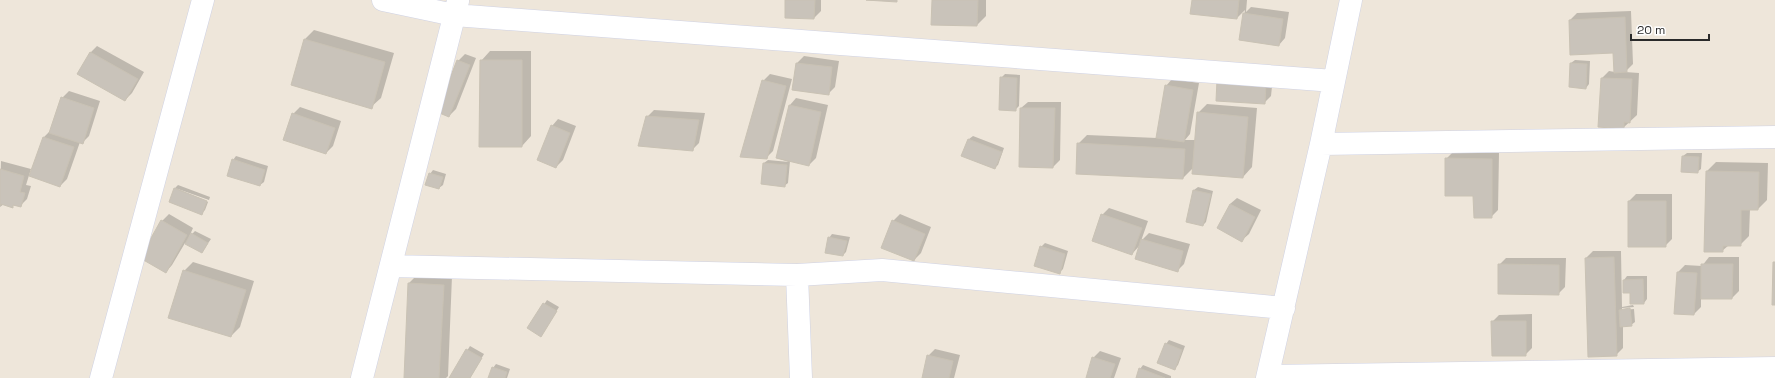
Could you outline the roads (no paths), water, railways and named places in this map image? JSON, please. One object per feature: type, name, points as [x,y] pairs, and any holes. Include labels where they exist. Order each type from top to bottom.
[{"type":"street","points":[[101,378],[203,0]]},
{"type":"street","points":[[383,0],[1334,81]]},
{"type":"street","points":[[1351,0],[1321,144],[1268,377],[1775,368]]},
{"type":"street","points":[[362,378],[392,266],[456,7]]},
{"type":"street","points":[[1321,144],[1775,137]]},
{"type":"street","points":[[392,266],[797,274],[882,270],[1284,308]]},
{"type":"street","points":[[797,274],[801,378]]}]
